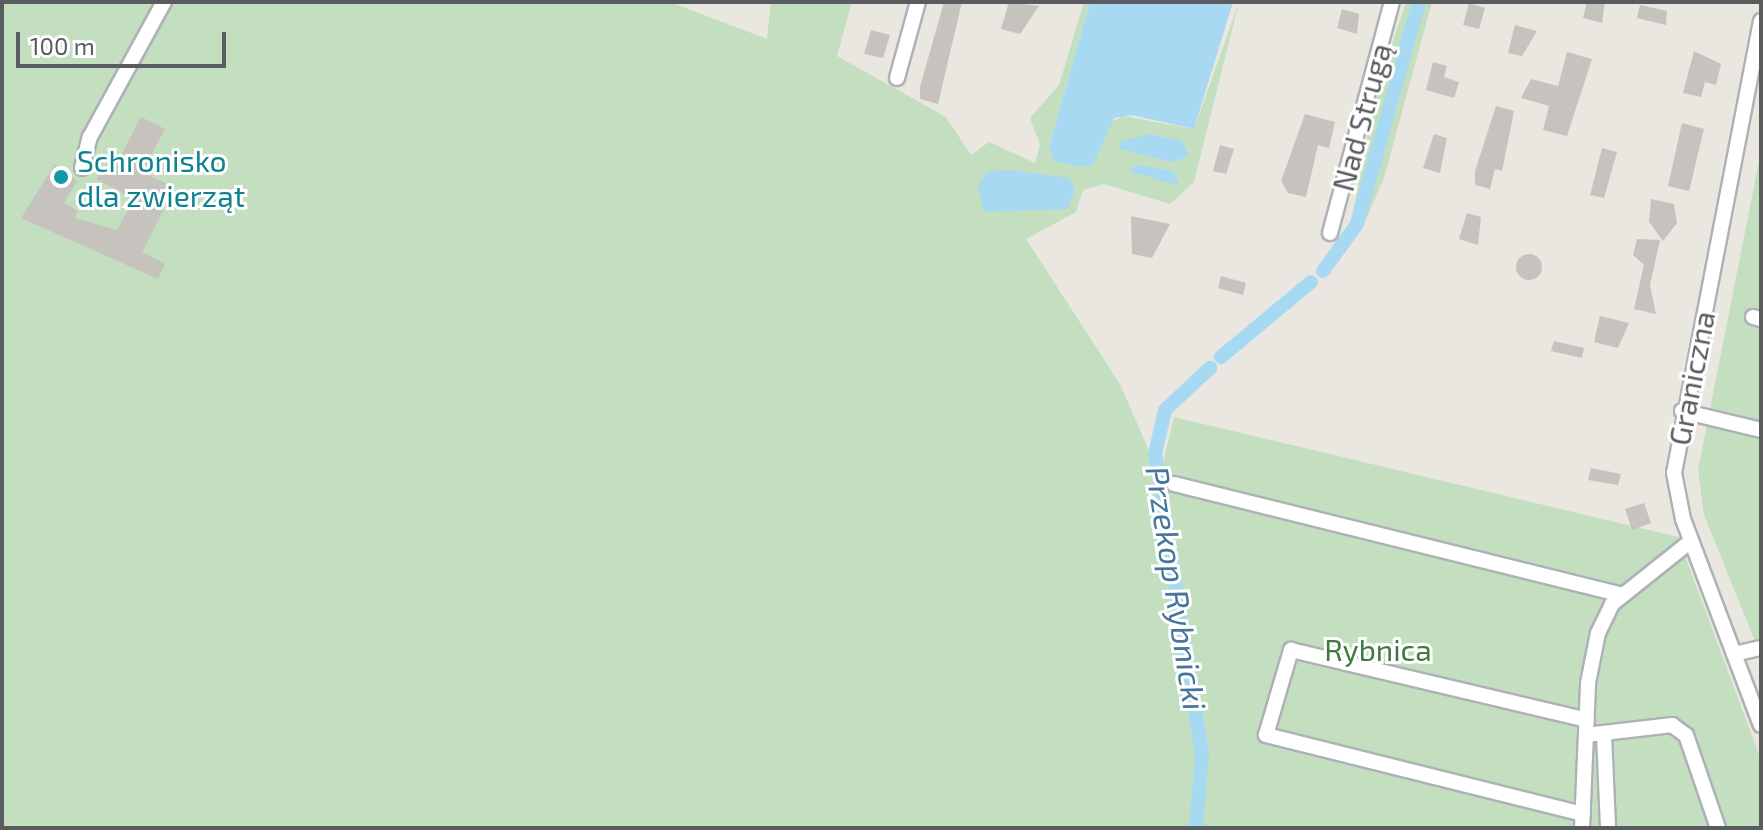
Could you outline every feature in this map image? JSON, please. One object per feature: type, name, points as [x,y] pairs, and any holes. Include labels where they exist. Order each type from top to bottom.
[{"type":"street","points":[[82,168],[90,137],[164,2]]},
{"type":"street","points":[[897,78],[918,2]]},
{"type":"street","name":"Nad Strugą","points":[[1330,233],[1392,2]]},
{"type":"street","name":"Graniczna","points":[[1761,21],[1682,411],[1674,473],[1691,541],[1761,725]]},
{"type":"street","points":[[1682,411],[1761,430]]},
{"type":"street","points":[[1174,484],[1622,595]]},
{"type":"street","points":[[1691,541],[1622,595],[1598,633],[1586,728],[1582,821],[1266,735],[1291,650],[1586,728],[1604,735],[1672,725],[1686,735],[1718,828]]},
{"type":"street","points":[[1734,654],[1761,648]]},
{"type":"street","points":[[1604,735],[1608,828]]},
{"type":"green space","name":"Rybnica","points":[[2,2],[670,2],[767,39],[771,2],[852,2],[837,56],[946,117],[971,155],[989,142],[1035,163],[1040,145],[1030,118],[1059,85],[1084,2],[1090,2],[1049,147],[1098,152],[1106,125],[1123,116],[1194,129],[1239,2],[1194,182],[1170,204],[1104,184],[1083,190],[1076,212],[1026,239],[1120,384],[1160,476],[1174,417],[1678,537],[1761,760],[1761,828],[2,828]]},
{"type":"green space","points":[[1406,2],[1432,2],[1384,178],[1361,231],[1349,233],[1375,96]]},
{"type":"green space","points":[[1761,151],[1761,656],[1704,515],[1698,470]]},
{"type":"water","points":[[1090,2],[1233,2],[1194,129],[1132,115],[1114,118],[1093,165],[1083,167],[1054,161],[1049,147]]},
{"type":"water","points":[[1149,134],[1182,141],[1189,156],[1172,162],[1120,149],[1120,142]]},
{"type":"water","points":[[1138,165],[1173,171],[1180,186],[1128,171]]},
{"type":"water","points":[[1009,170],[1070,178],[1075,192],[1067,209],[984,212],[978,186],[987,172]]},
{"type":"building","points":[[944,2],[962,2],[938,104],[920,99],[920,87]]},
{"type":"building","points":[[1009,2],[1039,6],[1020,34],[1001,29]]},
{"type":"building","points":[[1587,2],[1605,2],[1602,23],[1583,18]]},
{"type":"building","points":[[1469,3],[1485,8],[1479,29],[1463,25]]},
{"type":"building","points":[[1640,5],[1667,11],[1666,25],[1637,18]]},
{"type":"building","points":[[1342,9],[1359,14],[1357,34],[1337,28]]},
{"type":"building","points":[[1515,25],[1537,31],[1522,56],[1508,53]]},
{"type":"building","points":[[871,30],[890,35],[883,58],[864,54]]},
{"type":"building","points":[[1694,51],[1721,64],[1716,85],[1705,82],[1701,97],[1683,93]]},
{"type":"building","points":[[1567,52],[1592,59],[1567,136],[1543,130],[1549,106],[1521,98],[1531,79],[1558,86]]},
{"type":"building","points":[[1433,62],[1447,66],[1444,77],[1459,82],[1454,98],[1426,90]]},
{"type":"building","points":[[1496,106],[1514,111],[1502,171],[1495,169],[1490,189],[1475,185],[1475,171]]},
{"type":"building","points":[[1305,114],[1335,122],[1329,148],[1318,145],[1306,197],[1288,193],[1281,181]]},
{"type":"building","points":[[141,117],[165,129],[142,172],[175,188],[142,252],[165,264],[158,279],[21,218],[55,164],[77,181],[64,203],[78,211],[74,218],[117,230],[134,199],[96,179],[101,169],[111,175]]},
{"type":"building","points":[[1682,123],[1704,129],[1689,191],[1668,186]]},
{"type":"building","points":[[1434,134],[1447,138],[1440,173],[1423,168]]},
{"type":"building","points":[[1220,145],[1234,149],[1226,174],[1213,171]]},
{"type":"building","points":[[1602,148],[1617,152],[1604,198],[1590,195]]},
{"type":"building","points":[[1651,199],[1674,204],[1677,223],[1663,241],[1649,222]]},
{"type":"building","points":[[1467,213],[1481,217],[1478,245],[1459,239]]},
{"type":"building","points":[[1131,216],[1170,224],[1152,258],[1132,254]]},
{"type":"building","points":[[1637,239],[1660,240],[1650,285],[1656,314],[1634,309],[1644,265],[1633,255]]},
{"type":"building","points":[[1529,254],[1538,258],[1542,267],[1538,276],[1529,280],[1520,276],[1516,267],[1520,258]]},
{"type":"building","points":[[1221,276],[1246,283],[1243,295],[1218,288]]},
{"type":"building","points":[[1600,316],[1629,323],[1618,348],[1594,342]]},
{"type":"building","points":[[1554,341],[1584,348],[1582,358],[1551,351]]},
{"type":"building","points":[[1591,468],[1621,474],[1618,485],[1588,480]]},
{"type":"building","points":[[1644,503],[1651,523],[1632,530],[1625,509]]},
{"type":"waterway","name":"Przekop Rybnicki","points":[[1323,271],[1357,224],[1419,2]]},
{"type":"waterway","name":"Przekop Rybnicki","points":[[1221,357],[1311,282]]},
{"type":"waterway","name":"Przekop Rybnicki","points":[[1196,828],[1202,754],[1155,454],[1165,410],[1210,368]]},
{"type":"place","name":"Schronisko dla zwierząt","points":[[61,177]]}]
